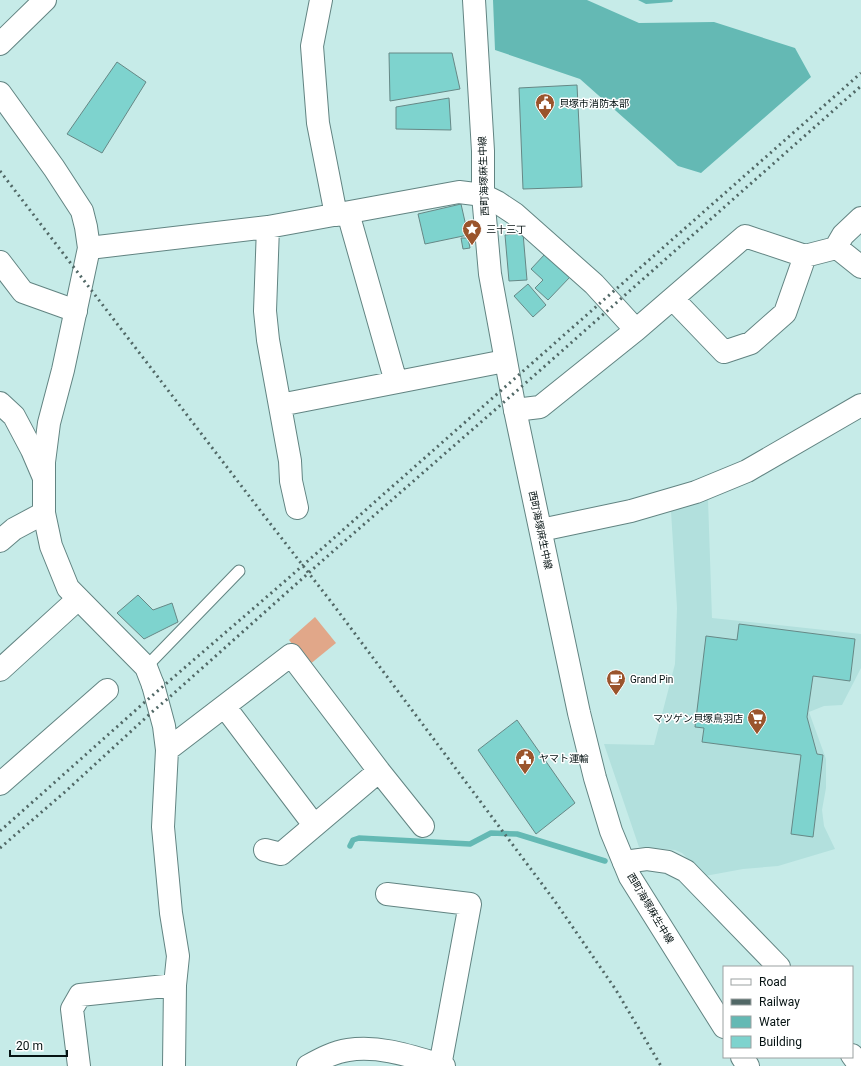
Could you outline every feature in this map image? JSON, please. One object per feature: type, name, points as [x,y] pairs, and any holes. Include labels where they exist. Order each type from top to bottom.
[{"type":"street","points":[[0,44],[45,0]]},
{"type":"street","points":[[321,0],[312,46],[318,123],[342,214],[396,382]]},
{"type":"street","name":"西町海塚麻生中線","points":[[474,0],[483,151],[483,195],[490,274],[515,410],[579,712],[595,778],[611,831],[630,877],[723,1025]]},
{"type":"street","points":[[0,93],[54,168],[82,211],[86,227],[89,248],[63,370],[49,423],[44,462],[44,513],[51,546],[68,588],[150,676],[164,726],[167,750],[163,827],[171,913],[178,956],[175,985],[174,1066]]},
{"type":"street","points":[[89,248],[268,227],[459,192],[483,195],[515,214],[550,244],[594,284],[636,330]]},
{"type":"street","points":[[515,410],[540,407],[636,330],[745,236],[805,256],[836,248],[843,235],[861,218]]},
{"type":"street","points":[[268,227],[265,311],[268,340],[297,508]]},
{"type":"street","points":[[836,248],[861,267]]},
{"type":"street","points":[[673,299],[724,352],[751,343],[784,314],[805,256]]},
{"type":"street","points":[[0,262],[22,292],[76,311]]},
{"type":"street","points":[[280,405],[505,361]]},
{"type":"street","points":[[541,530],[631,511],[696,492],[747,471],[861,406]]},
{"type":"street","points":[[3,412],[14,416],[32,450],[44,478]]},
{"type":"street","points":[[0,541],[14,529],[44,513]]},
{"type":"street","points":[[0,670],[78,599]]},
{"type":"street","points":[[167,750],[291,656],[423,826]]},
{"type":"street","points":[[1,781],[107,690]]},
{"type":"street","points":[[225,707],[314,825]]},
{"type":"street","points":[[265,850],[281,854],[379,771]]},
{"type":"street","points":[[624,862],[647,859],[668,862],[686,871],[778,966]]},
{"type":"street","points":[[308,1066],[331,1054],[347,1050],[369,1048],[386,1050],[442,1066],[470,904],[387,894]]},
{"type":"street","points":[[79,1066],[72,1009],[80,995],[175,985]]},
{"type":"street","points":[[853,1056],[860,1066]]},
{"type":"lane","points":[[150,676],[239,571]]},
{"type":"shaded area","points":[[708,499],[712,618],[861,634],[861,668],[842,705],[824,706],[809,712],[826,759],[826,788],[822,810],[824,826],[835,849],[778,866],[743,869],[705,876],[682,853],[675,850],[639,847],[604,744],[654,745],[675,664],[677,608],[671,511]]},
{"type":"shaded area","points":[[315,617],[336,643],[309,665],[289,640]]},
{"type":"water","points":[[493,0],[587,0],[639,23],[714,22],[795,48],[811,77],[701,173],[678,166],[580,79],[495,50]]},
{"type":"water","points":[[638,0],[673,0],[672,2],[646,4]]},
{"type":"building","points":[[389,53],[452,53],[460,89],[390,101]]},
{"type":"building","points":[[117,62],[146,82],[102,153],[67,134]]},
{"type":"building","points":[[577,85],[582,187],[523,189],[519,88]]},
{"type":"building","points":[[449,98],[451,130],[396,129],[396,107]]},
{"type":"building","points":[[461,204],[468,235],[425,244],[418,214]]},
{"type":"building","points":[[523,233],[527,280],[509,281],[505,235]]},
{"type":"building","points":[[461,238],[468,238],[470,248],[463,249]]},
{"type":"building","points":[[545,254],[570,277],[548,300],[535,288],[543,280],[531,269]]},
{"type":"building","points":[[528,284],[546,305],[533,317],[514,296]]},
{"type":"building","points":[[138,595],[153,610],[172,603],[178,622],[144,639],[117,613]]},
{"type":"building","name":"マツゲン貝塚鳥羽店","points":[[739,624],[855,639],[850,681],[813,676],[807,717],[817,754],[823,755],[813,837],[791,834],[801,755],[702,742],[704,728],[695,727],[706,636],[737,640]]},
{"type":"building","points":[[517,720],[575,803],[536,834],[478,750]]},
{"type":"waterway","points":[[350,846],[353,840],[359,838],[470,844],[491,833],[517,834],[605,861]]},
{"type":"railway","points":[[0,831],[861,73]]},
{"type":"railway","points":[[0,848],[66,791],[152,712],[322,561],[861,86]]},
{"type":"railway","points":[[0,171],[332,603],[554,900],[616,990],[661,1066]]},
{"type":"place","name":"貝塚市消防本部","points":[[545,120]]},
{"type":"place","name":"三十三丁","points":[[472,246]]},
{"type":"place","name":"Grand Pin","points":[[616,696]]},
{"type":"place","name":"マツゲン貝塚鳥羽店","points":[[757,735]]},
{"type":"place","name":"ヤマト運輸","points":[[525,775]]}]
